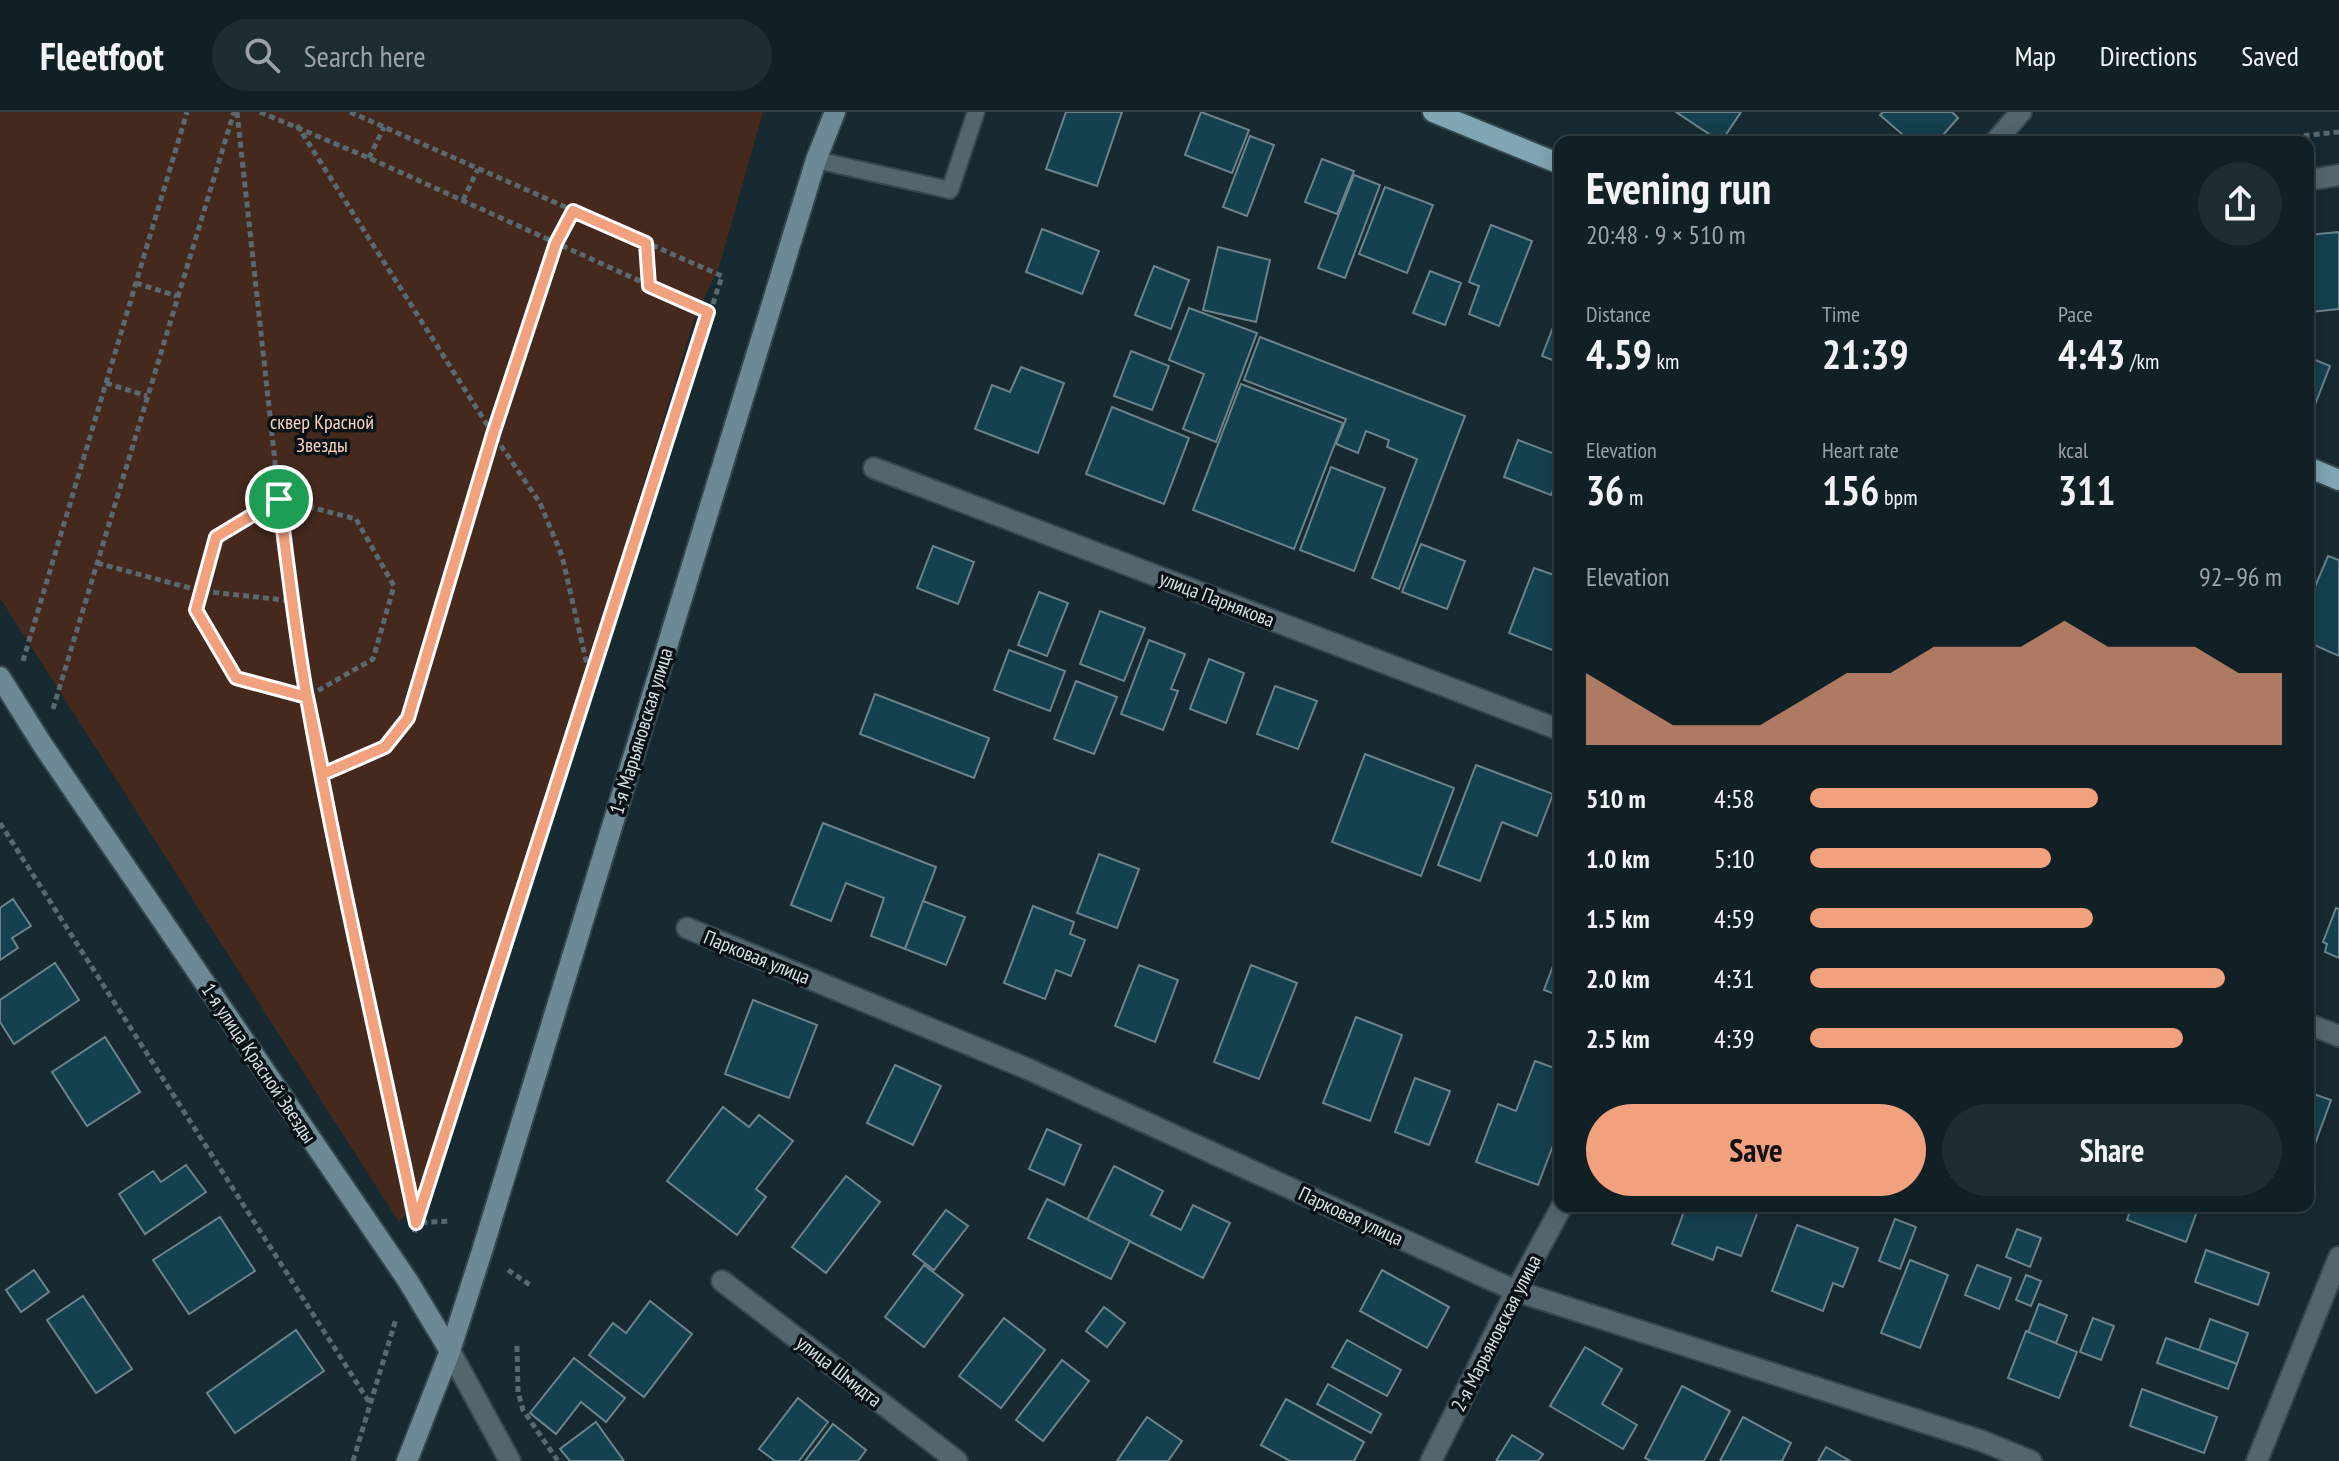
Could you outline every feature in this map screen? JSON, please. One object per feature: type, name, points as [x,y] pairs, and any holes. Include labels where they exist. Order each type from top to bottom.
[{"type":"main road","name":"1-я Марьяновская улица","points":[[450,1351],[816,160],[835,112]]},
{"type":"main road","points":[[1433,112],[1554,162]]},
{"type":"main road","points":[[2314,470],[2339,480]]},
{"type":"main road","name":"1-я улица Красной Звезды","points":[[6,691],[408,1281],[450,1351]]},
{"type":"main road","points":[[407,1461],[450,1351]]},
{"type":"street","points":[[2000,136],[2021,112]]},
{"type":"street","points":[[2314,179],[2339,175]]},
{"type":"street","name":"улица Парнякова","points":[[874,468],[1554,728]]},
{"type":"street","name":"Парковая улица","points":[[687,928],[1028,1069],[1516,1291],[1982,1441],[2031,1461]]},
{"type":"street","points":[[2314,1026],[2339,1036]]},
{"type":"street","name":"2-я Марьяновская улица","points":[[1431,1461],[1559,1212]]},
{"type":"street","points":[[2257,1461],[2339,1257]]},
{"type":"street","name":"улица Шмидта","points":[[722,1281],[957,1461]]},
{"type":"street","points":[[450,1351],[510,1461]]},
{"type":"street","points":[[1975,1461],[1982,1441]]},
{"type":"lane","points":[[816,160],[950,190],[976,112]]},
{"type":"path","points":[[6,691],[106,383],[187,112]]},
{"type":"path","points":[[42,744],[177,296],[236,112]]},
{"type":"path","points":[[236,112],[279,499],[307,697],[416,1223]]},
{"type":"path","points":[[260,112],[297,125],[708,312]]},
{"type":"path","points":[[350,112],[722,276],[416,1223],[408,1281],[353,1461]]},
{"type":"path","points":[[297,125],[540,503],[562,556],[591,682]]},
{"type":"path","points":[[369,158],[384,127]]},
{"type":"path","points":[[2301,136],[2339,132]]},
{"type":"path","points":[[463,200],[478,169]]},
{"type":"path","points":[[323,774],[385,747],[408,718],[493,434],[556,243],[573,211]]},
{"type":"path","points":[[646,243],[649,286]]},
{"type":"path","points":[[136,283],[177,296]]},
{"type":"path","points":[[106,383],[147,396]]},
{"type":"path","points":[[279,499],[356,519],[394,586],[373,659],[307,697],[234,677],[196,610],[201,591],[216,537],[279,499]]},
{"type":"path","points":[[97,563],[201,591],[293,601]]},
{"type":"path","points":[[0,823],[369,1403]]},
{"type":"path","points":[[416,1223],[450,1221]]},
{"type":"path","points":[[508,1270],[530,1285]]},
{"type":"path","points":[[517,1346],[518,1392],[523,1410],[558,1461]]},
{"type":"green space","name":"сквер Красной Звезды","points":[[0,112],[763,112],[720,264],[694,320],[426,1192],[399,1222],[0,598]]},
{"type":"building","points":[[1066,112],[1122,112],[1097,186],[1046,169]]},
{"type":"building","points":[[1201,112],[1249,130],[1232,173],[1185,155]]},
{"type":"building","points":[[1676,112],[1741,112],[1725,136],[1712,136]]},
{"type":"building","points":[[1883,112],[1952,112],[1958,118],[1942,136],[1904,136],[1880,115]]},
{"type":"building","points":[[1250,136],[1274,145],[1247,216],[1223,207]]},
{"type":"building","points":[[1322,159],[1354,171],[1337,214],[1305,202]]},
{"type":"building","points":[[1354,175],[1380,185],[1345,278],[1318,268]]},
{"type":"building","points":[[1385,187],[1433,205],[1407,273],[1359,254]]},
{"type":"building","points":[[1491,225],[1532,241],[1499,326],[1469,314],[1479,286],[1469,282]]},
{"type":"building","points":[[1042,229],[1099,251],[1082,294],[1026,272]]},
{"type":"building","points":[[2339,232],[2339,309],[2314,312],[2314,234]]},
{"type":"building","points":[[1218,247],[1270,260],[1256,322],[1203,310]]},
{"type":"building","points":[[1154,266],[1189,280],[1171,329],[1135,315]]},
{"type":"building","points":[[1430,271],[1461,283],[1445,325],[1413,313]]},
{"type":"building","points":[[1189,308],[1257,333],[1216,442],[1183,429],[1204,374],[1169,360]]},
{"type":"building","points":[[1554,325],[1554,361],[1542,356]]},
{"type":"building","points":[[1260,337],[1465,416],[1399,589],[1372,578],[1417,459],[1387,447],[1389,440],[1366,431],[1358,453],[1336,444],[1346,419],[1244,380]]},
{"type":"building","points":[[1131,351],[1169,366],[1152,410],[1114,396]]},
{"type":"building","points":[[2314,359],[2330,366],[2314,407]]},
{"type":"building","points":[[1021,367],[1064,383],[1038,453],[975,429],[992,385],[1010,392]]},
{"type":"building","points":[[1241,384],[1343,423],[1294,549],[1193,510]]},
{"type":"building","points":[[1112,407],[1189,438],[1164,504],[1086,474]]},
{"type":"building","points":[[1518,440],[1554,454],[1554,487],[1551,495],[1504,477]]},
{"type":"building","points":[[1331,467],[1385,488],[1354,571],[1300,550]]},
{"type":"building","points":[[1421,544],[1465,561],[1447,609],[1402,592]]},
{"type":"building","points":[[933,546],[974,562],[958,604],[917,588]]},
{"type":"building","points":[[2328,556],[2339,560],[2339,656],[2314,645],[2314,589]]},
{"type":"building","points":[[1534,568],[1554,575],[1552,650],[1509,633]]},
{"type":"building","points":[[1039,592],[1068,603],[1047,656],[1018,645]]},
{"type":"building","points":[[1100,611],[1145,628],[1124,681],[1080,664]]},
{"type":"building","points":[[1149,640],[1185,654],[1171,689],[1178,691],[1163,730],[1121,714]]},
{"type":"building","points":[[1009,650],[1065,671],[1050,711],[994,690]]},
{"type":"building","points":[[1209,659],[1244,673],[1226,723],[1190,709]]},
{"type":"building","points":[[1076,681],[1117,697],[1094,754],[1054,739]]},
{"type":"building","points":[[1275,686],[1317,701],[1298,749],[1257,734]]},
{"type":"building","points":[[875,694],[989,738],[974,778],[860,734]]},
{"type":"building","points":[[1365,754],[1454,788],[1421,876],[1332,842]]},
{"type":"building","points":[[1476,765],[1553,794],[1537,836],[1502,822],[1480,881],[1438,865]]},
{"type":"building","points":[[823,823],[936,867],[905,949],[871,936],[884,898],[846,883],[831,921],[791,905]]},
{"type":"building","points":[[1099,854],[1139,869],[1117,928],[1077,913]]},
{"type":"building","points":[[13,899],[31,926],[12,938],[18,948],[0,960],[0,908]]},
{"type":"building","points":[[923,901],[965,917],[946,965],[905,949]]},
{"type":"building","points":[[1033,906],[1074,922],[1070,934],[1085,940],[1071,976],[1056,970],[1045,999],[1004,983]]},
{"type":"building","points":[[2336,908],[2339,909],[2339,958],[2325,952],[2327,944],[2323,942]]},
{"type":"building","points":[[55,963],[79,1000],[14,1044],[0,1022],[0,1000]]},
{"type":"building","points":[[1554,963],[1554,994],[1544,990]]},
{"type":"building","points":[[1139,965],[1178,980],[1155,1042],[1115,1026]]},
{"type":"building","points":[[1251,965],[1297,983],[1259,1079],[1214,1062]]},
{"type":"building","points":[[753,1000],[817,1025],[789,1098],[725,1074]]},
{"type":"building","points":[[1356,1017],[1402,1035],[1370,1121],[1323,1103]]},
{"type":"building","points":[[105,1037],[140,1092],[87,1126],[52,1072]]},
{"type":"building","points":[[1535,1061],[1554,1068],[1554,1143],[1538,1185],[1476,1162],[1498,1104],[1516,1111]]},
{"type":"building","points":[[895,1065],[941,1086],[913,1145],[867,1123]]},
{"type":"building","points":[[1415,1078],[1450,1091],[1429,1145],[1395,1132]]},
{"type":"building","points":[[2314,1094],[2331,1100],[2314,1147]]},
{"type":"building","points":[[723,1107],[749,1127],[759,1115],[793,1141],[756,1189],[766,1197],[737,1235],[667,1181]]},
{"type":"building","points":[[1047,1129],[1081,1145],[1064,1185],[1029,1169]]},
{"type":"building","points":[[186,1165],[206,1192],[145,1234],[119,1194],[153,1171],[161,1182]]},
{"type":"building","points":[[1114,1166],[1163,1191],[1151,1215],[1181,1230],[1193,1205],[1230,1223],[1203,1278],[1087,1220]]},
{"type":"building","points":[[846,1176],[880,1202],[826,1273],[792,1247]]},
{"type":"building","points":[[1047,1199],[1130,1241],[1111,1279],[1028,1238]]},
{"type":"building","points":[[946,1210],[968,1226],[934,1270],[913,1254]]},
{"type":"building","points":[[1684,1212],[1758,1212],[1741,1256],[1717,1247],[1713,1260],[1672,1244]]},
{"type":"building","points":[[2130,1212],[2197,1212],[2186,1242],[2127,1220]]},
{"type":"building","points":[[220,1217],[255,1271],[189,1314],[153,1260]]},
{"type":"building","points":[[1895,1219],[1916,1227],[1900,1269],[1879,1261]]},
{"type":"building","points":[[1797,1225],[1858,1248],[1843,1287],[1833,1283],[1823,1311],[1772,1291]]},
{"type":"building","points":[[2017,1229],[2041,1238],[2030,1267],[2006,1257]]},
{"type":"building","points":[[2206,1250],[2269,1273],[2258,1305],[2195,1282]]},
{"type":"building","points":[[1910,1260],[1948,1275],[1920,1348],[1881,1333]]},
{"type":"building","points":[[924,1265],[963,1295],[924,1347],[885,1317]]},
{"type":"building","points":[[1977,1265],[2011,1278],[1999,1309],[1965,1295]]},
{"type":"building","points":[[34,1270],[49,1292],[21,1312],[6,1290]]},
{"type":"building","points":[[1382,1270],[1449,1307],[1427,1348],[1360,1311]]},
{"type":"building","points":[[2026,1275],[2041,1281],[2031,1306],[2016,1300]]},
{"type":"building","points":[[83,1296],[132,1369],[96,1393],[47,1320]]},
{"type":"building","points":[[650,1301],[692,1334],[644,1397],[589,1355],[613,1323],[626,1333]]},
{"type":"building","points":[[2039,1304],[2067,1315],[2056,1343],[2028,1333]]},
{"type":"building","points":[[1104,1307],[1125,1323],[1107,1347],[1086,1331]]},
{"type":"building","points":[[1004,1318],[1045,1350],[1001,1408],[959,1376]]},
{"type":"building","points":[[2093,1318],[2114,1326],[2101,1360],[2080,1352]]},
{"type":"building","points":[[2210,1319],[2248,1333],[2237,1364],[2199,1350]]},
{"type":"building","points":[[296,1330],[324,1371],[235,1433],[207,1393]]},
{"type":"building","points":[[2026,1331],[2077,1352],[2059,1398],[2008,1378]]},
{"type":"building","points":[[2166,1338],[2237,1364],[2228,1389],[2157,1363]]},
{"type":"building","points":[[1347,1340],[1401,1370],[1387,1396],[1332,1367]]},
{"type":"building","points":[[1585,1347],[1622,1369],[1602,1404],[1637,1425],[1623,1449],[1550,1406]]},
{"type":"building","points":[[574,1358],[625,1398],[606,1422],[581,1402],[556,1434],[530,1413]]},
{"type":"building","points":[[1062,1360],[1089,1381],[1043,1441],[1016,1420]]},
{"type":"building","points":[[1328,1384],[1381,1414],[1371,1433],[1317,1404]]},
{"type":"building","points":[[1682,1386],[1730,1411],[1704,1461],[1651,1461],[1645,1458]]},
{"type":"building","points":[[2142,1389],[2217,1417],[2204,1453],[2130,1426]]},
{"type":"building","points":[[798,1398],[828,1422],[799,1461],[775,1461],[759,1449]]},
{"type":"building","points":[[1286,1399],[1364,1442],[1354,1461],[1290,1461],[1261,1445]]},
{"type":"building","points":[[1147,1417],[1182,1441],[1168,1461],[1117,1461]]},
{"type":"building","points":[[1743,1417],[1791,1443],[1782,1461],[1720,1461]]},
{"type":"building","points":[[596,1422],[624,1461],[570,1461],[560,1449]]},
{"type":"building","points":[[833,1424],[866,1450],[858,1461],[805,1461]]},
{"type":"building","points":[[1512,1435],[1543,1454],[1538,1461],[1496,1461]]},
{"type":"building","points":[[1826,1447],[1850,1461],[1818,1461]]},
{"type":"route","points":[[279,499],[216,537],[196,610],[234,677],[307,697],[323,774],[385,747],[408,718],[493,434],[556,243],[573,211],[646,243],[649,286],[708,312],[416,1223],[307,697],[279,499]]}]
